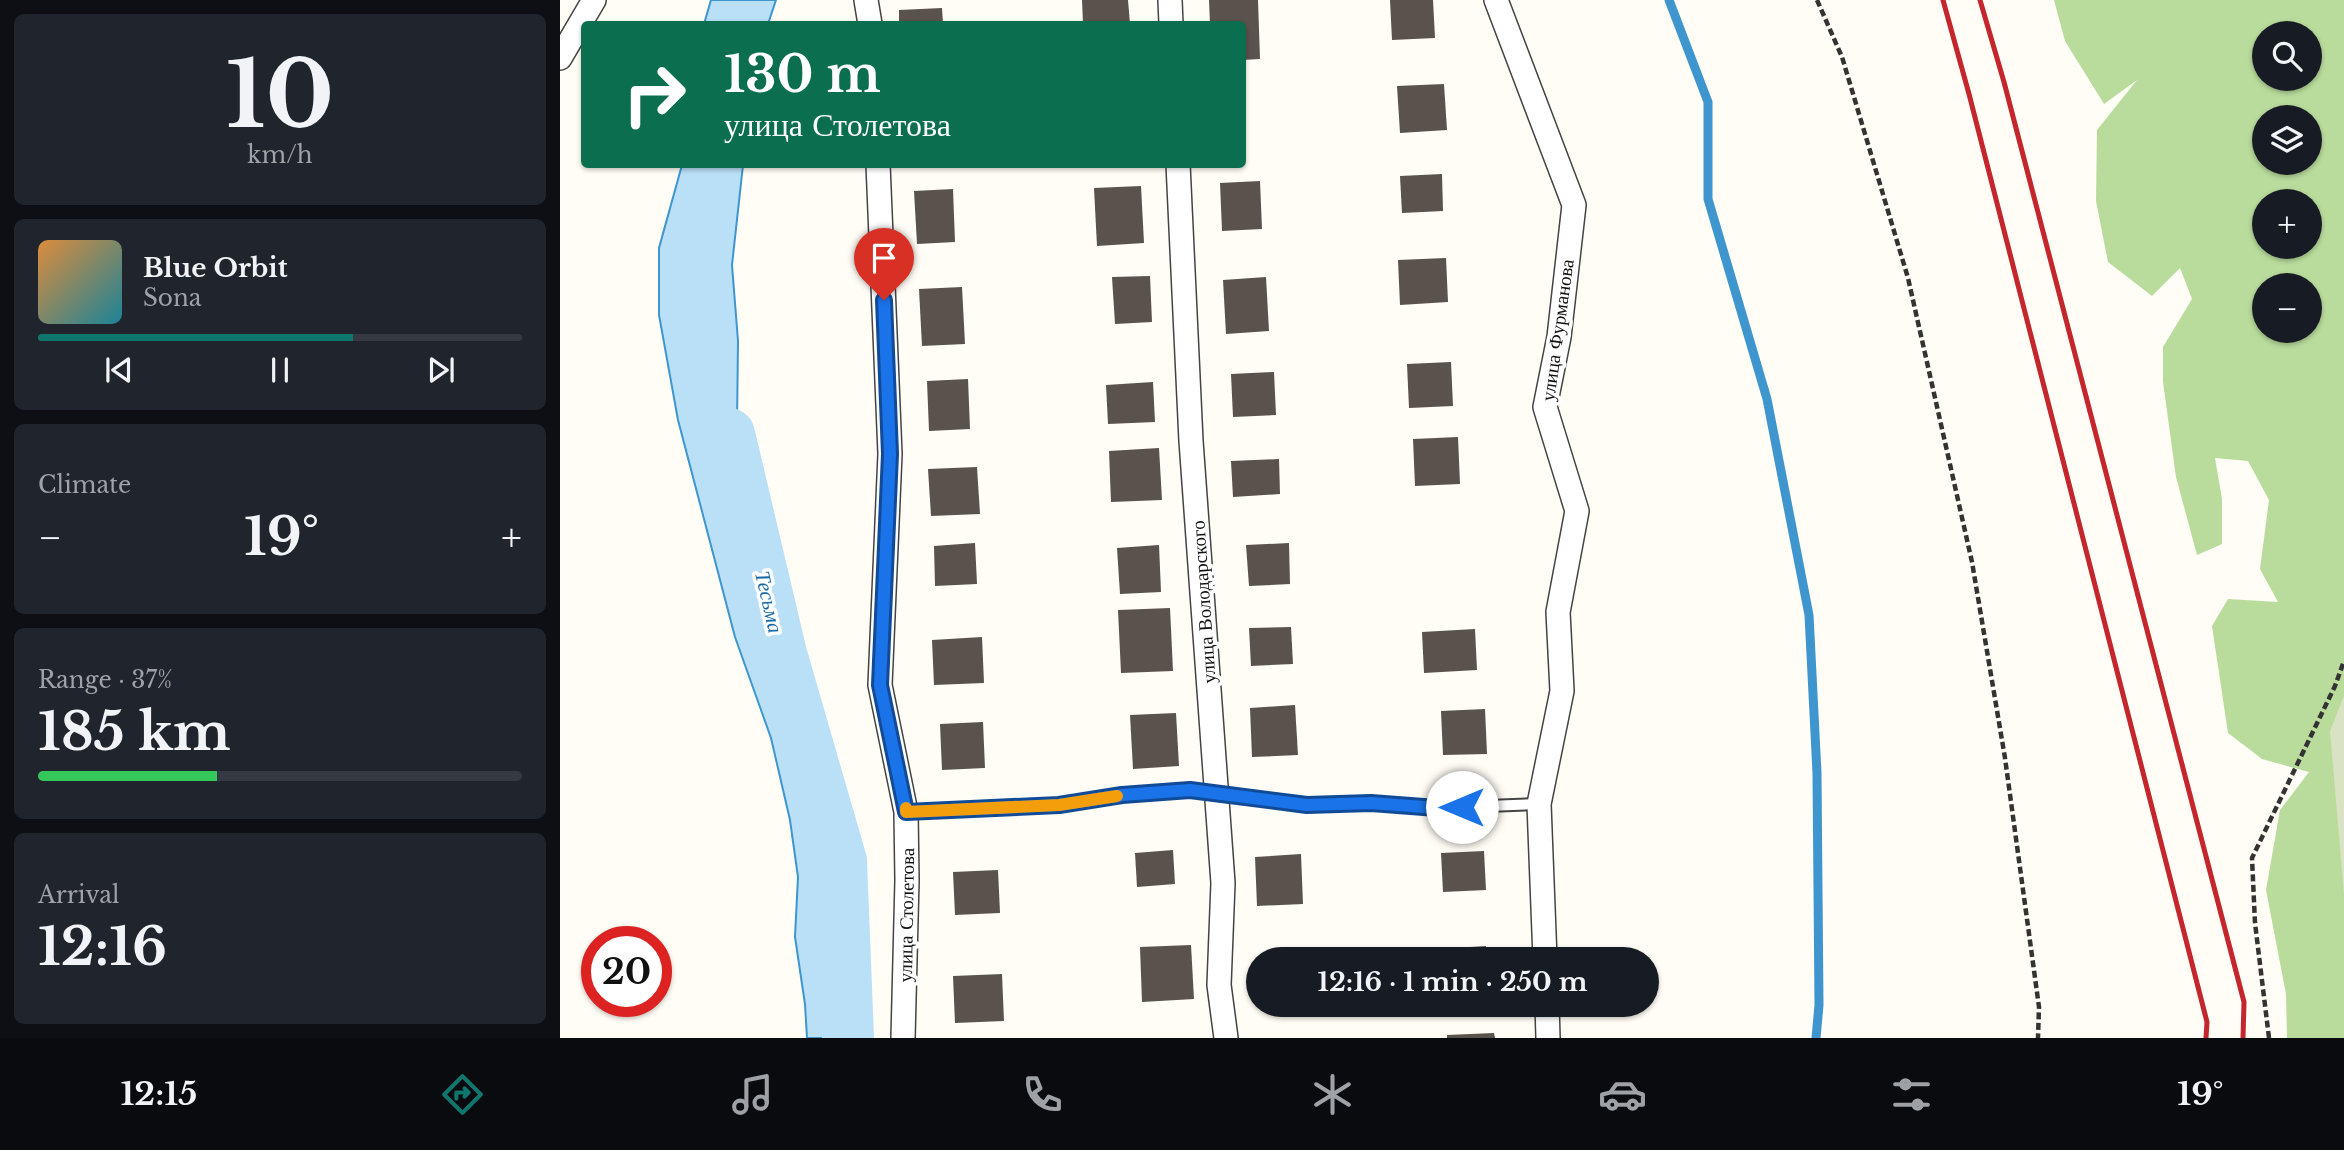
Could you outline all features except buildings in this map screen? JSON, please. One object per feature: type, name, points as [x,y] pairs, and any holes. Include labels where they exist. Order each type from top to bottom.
[{"type":"street","points":[[582,21],[594,0]]},
{"type":"street","points":[[866,0],[870,21]]},
{"type":"street","points":[[1170,0],[1171,21]]},
{"type":"street","name":"улица Фурманова","points":[[1496,0],[1574,205],[1559,337],[1545,407],[1577,511],[1558,612],[1562,691],[1539,804],[1545,947]]},
{"type":"street","points":[[560,58],[581,22]]},
{"type":"street","name":"улица Столетова","points":[[878,168],[890,454],[880,685],[906,812],[903,1038]]},
{"type":"street","name":"улица Володарского","points":[[1178,168],[1191,441],[1223,883],[1219,985],[1226,1038]]},
{"type":"street","points":[[1547,1017],[1548,1038]]},
{"type":"lane","points":[[906,812],[1059,805],[1122,795],[1190,790],[1307,805],[1371,803],[1437,808],[1539,804]]},
{"type":"path","points":[[1817,0],[1842,57],[1908,278],[1972,562],[2006,758],[2039,1007],[2038,1038]]},
{"type":"path","points":[[2269,1038],[2255,923],[2252,858],[2329,699],[2344,661]]},
{"type":"green space","points":[[2054,0],[2344,0],[2344,1038],[2287,1038],[2286,994],[2266,890],[2280,810],[2309,772],[2262,759],[2228,733],[2212,626],[2228,599],[2278,602],[2260,569],[2269,500],[2248,461],[2215,458],[2222,499],[2222,544],[2197,555],[2176,477],[2163,382],[2163,347],[2192,299],[2180,268],[2152,296],[2108,262],[2096,201],[2097,130],[2137,80],[2104,104],[2065,41]]},
{"type":"green space","points":[[2344,696],[2344,894],[2330,731]]},
{"type":"water","points":[[711,0],[776,0],[769,21],[705,21]]},
{"type":"water","points":[[681,168],[743,168],[732,265],[738,341],[737,426],[746,513],[764,615],[810,754],[824,803],[825,825],[836,837],[844,889],[850,984],[849,1038],[807,1038],[795,937],[798,877],[790,820],[771,738],[735,637],[678,420],[659,315],[659,248]]},
{"type":"waterway","points":[[1669,0],[1708,102],[1708,199],[1767,399],[1809,615],[1817,773],[1819,1005],[1816,1038]]},
{"type":"waterway","name":"Тесьма","points":[[729,434],[781,654],[841,861],[848,1038]]},
{"type":"railway","points":[[1943,0],[2207,1022],[2206,1038]]},
{"type":"railway","points":[[1980,0],[2004,82],[2244,1002],[2243,1038]]},
{"type":"slow traffic","points":[[906,808],[906,812],[1059,805],[1117,796]]},
{"type":"route","points":[[884,300],[890,454],[880,685],[906,812],[1059,805],[1122,795],[1190,790],[1307,805],[1371,803],[1462,807]]}]
